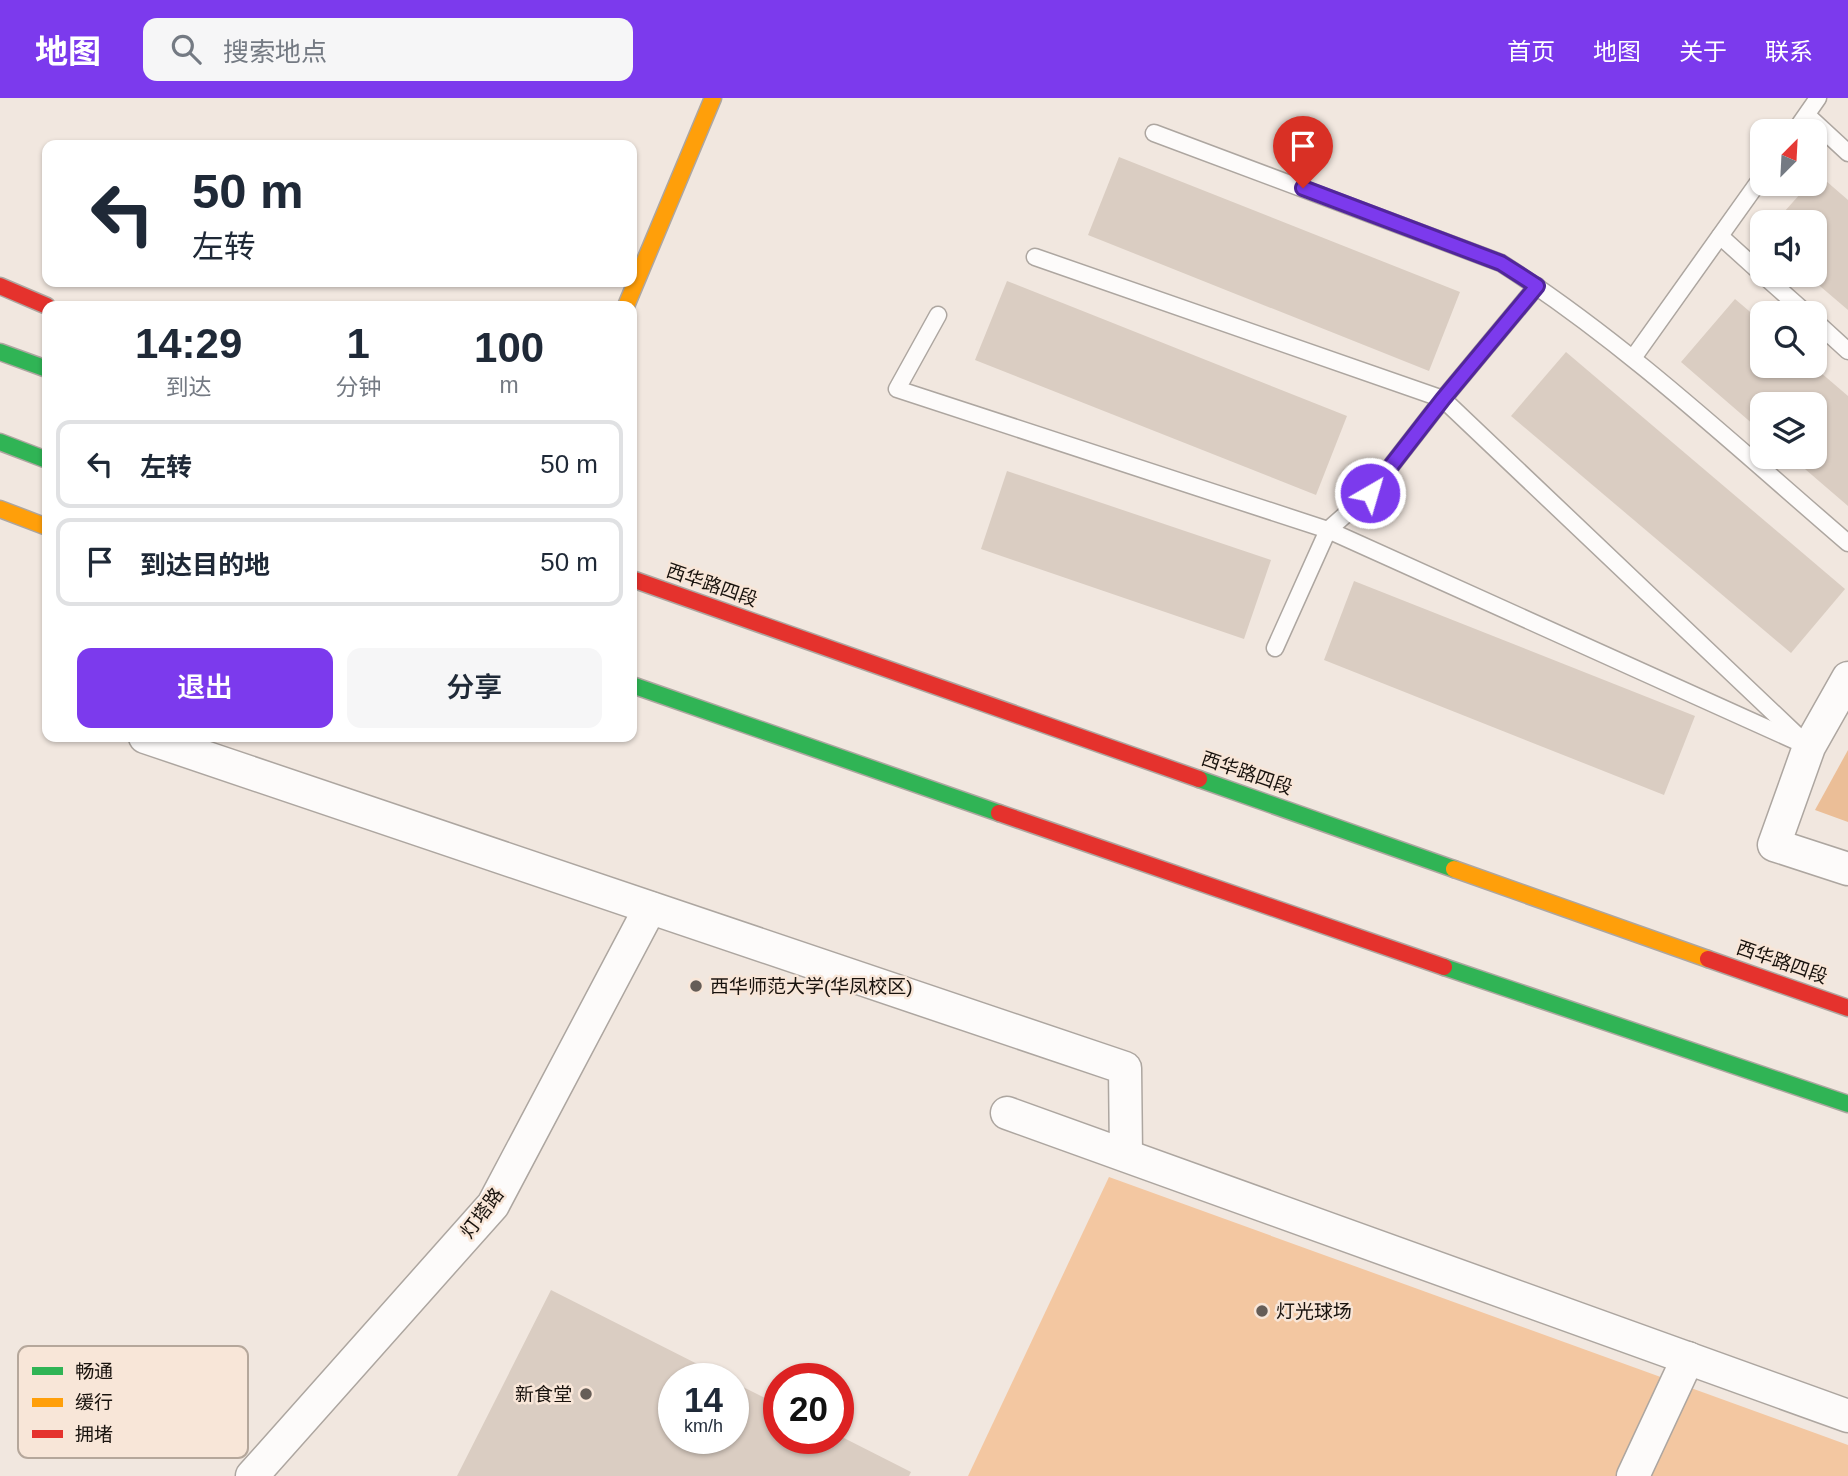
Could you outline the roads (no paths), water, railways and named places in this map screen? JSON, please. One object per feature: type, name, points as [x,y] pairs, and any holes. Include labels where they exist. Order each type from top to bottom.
[{"type":"main road","points":[[637,280],[713,98]]},
{"type":"main road","points":[[0,286],[42,304]]},
{"type":"main road","points":[[0,352],[42,367]]},
{"type":"main road","points":[[0,442],[42,458]]},
{"type":"main road","points":[[0,509],[42,525]]},
{"type":"main road","name":"西华路四段","points":[[637,581],[1848,1008]]},
{"type":"main road","points":[[637,687],[1407,955],[1848,1104]]},
{"type":"street","points":[[1848,678],[1809,747],[1774,845],[1848,869]]},
{"type":"street","points":[[160,742],[1125,1068],[1126,1155]]},
{"type":"street","name":"灯塔路","points":[[253,1476],[493,1205],[650,908]]},
{"type":"street","points":[[1007,1113],[1848,1416]]},
{"type":"street","points":[[1633,1476],[1688,1358]]},
{"type":"lane","points":[[1804,119],[1818,98]]},
{"type":"lane","points":[[1807,115],[1848,153]]},
{"type":"lane","points":[[1154,133],[1501,263],[1537,286],[1633,358],[1848,543]]},
{"type":"lane","points":[[1633,358],[1750,194]]},
{"type":"lane","points":[[1720,236],[1750,263]]},
{"type":"lane","points":[[1035,257],[1443,399],[1809,747]]},
{"type":"lane","points":[[1276,648],[1328,530],[1370,493],[1443,399],[1537,286]]},
{"type":"lane","points":[[1777,287],[1793,301]]},
{"type":"lane","points":[[938,315],[897,389],[1328,530],[1809,747]]},
{"type":"lane","points":[[1827,332],[1848,351]]},
{"type":"place","name":"西华师范大学(华凤校区)","points":[[696,986]]},
{"type":"place","name":"灯光球场","points":[[1262,1311]]},
{"type":"place","name":"新食堂","points":[[586,1394]]}]
